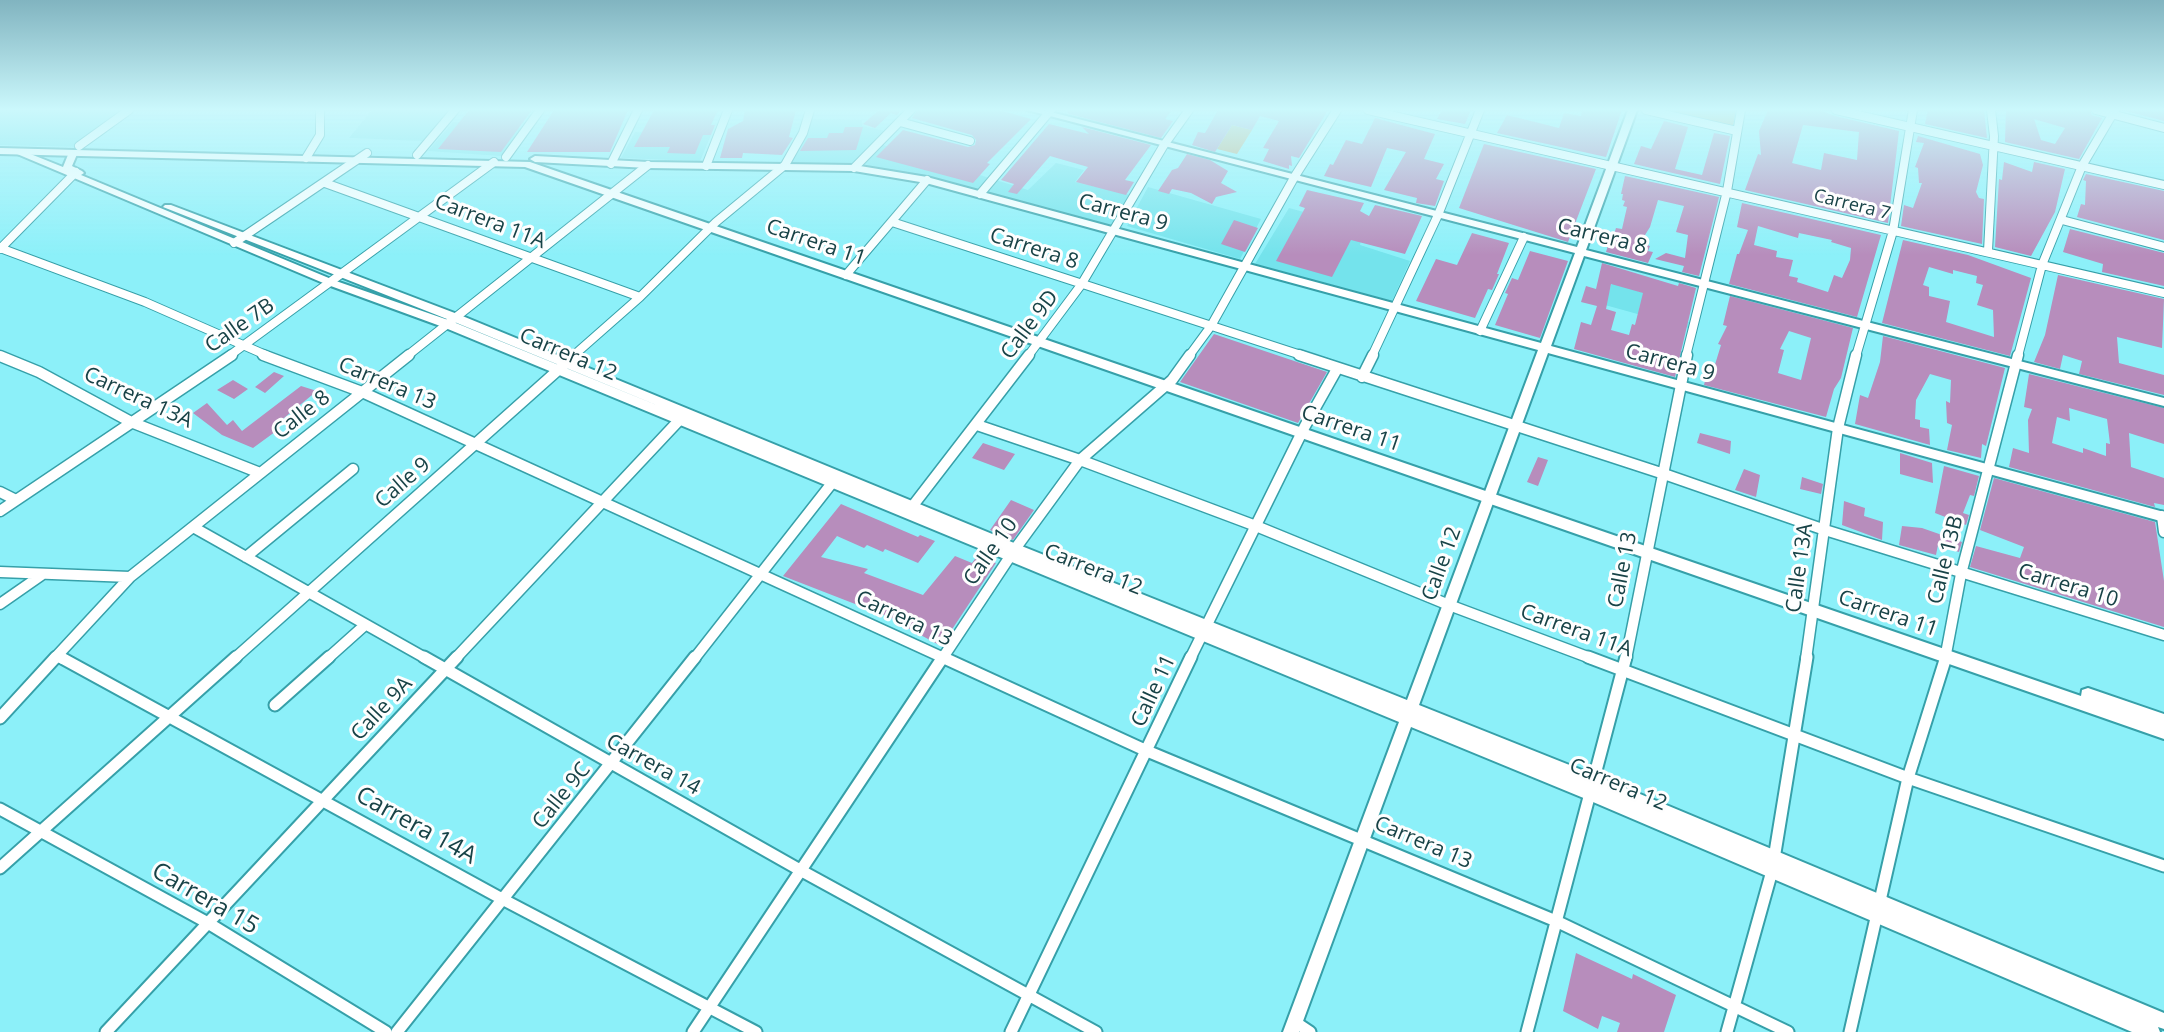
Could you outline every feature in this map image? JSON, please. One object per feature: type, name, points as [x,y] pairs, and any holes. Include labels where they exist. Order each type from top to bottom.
[{"type":"main road","name":"Carrera 9","points":[[410,158],[531,161]]},
{"type":"main road","name":"Carrera 9","points":[[513,158],[531,161]]},
{"type":"main road","name":"Carrera 11","points":[[531,161],[1813,607],[2164,721]]},
{"type":"main road","name":"Carrera 11","points":[[1946,652],[2164,732]]},
{"type":"street","name":"Carrera 12","points":[[33,158],[338,279],[452,321],[909,511],[1592,788],[1878,909],[2152,1032]]},
{"type":"street","points":[[0,248],[73,174],[67,167],[71,158]]},
{"type":"street","points":[[240,239],[360,158]]},
{"type":"street","points":[[611,164],[614,158]]},
{"type":"street","points":[[706,166],[709,158]]},
{"type":"street","name":"Calle 9","points":[[0,868],[562,368],[713,225],[785,165],[789,158]]},
{"type":"street","points":[[854,168],[864,158]]},
{"type":"street","points":[[980,194],[1011,158]]},
{"type":"street","name":"Calle 9D","points":[[909,511],[1082,285],[1157,158]]},
{"type":"street","name":"Carrera 8","points":[[1220,158],[2164,402]]},
{"type":"street","name":"Calle 10","points":[[693,1032],[941,657],[1080,460],[1167,383],[1210,326],[1307,158]]},
{"type":"street","points":[[1362,377],[1397,308],[1460,158]]},
{"type":"street","name":"Carrera 7","points":[[1582,158],[2164,293]]},
{"type":"street","name":"Calle 12","points":[[1293,1027],[1615,158]]},
{"type":"street","name":"Calle 13","points":[[1527,1032],[1624,669],[1679,386],[1706,283],[1732,158]]},
{"type":"street","name":"Calle 13A","points":[[1727,1032],[1773,864],[1797,734],[1838,428],[1863,326],[1893,231],[1906,158]]},
{"type":"street","points":[[1988,251],[1993,158]]},
{"type":"street","points":[[2048,158],[2164,184]]},
{"type":"street","name":"Calle 13B","points":[[1850,1032],[1908,778],[1946,652],[1961,574],[2015,363],[2042,265],[2087,158]]},
{"type":"street","name":"Carrera 9","points":[[531,161],[854,168],[927,180],[2163,517]]},
{"type":"street","name":"Calle 7B","points":[[0,511],[338,279],[494,162]]},
{"type":"street","name":"Calle 8","points":[[0,718],[130,577],[648,165]]},
{"type":"street","points":[[848,272],[927,180]]},
{"type":"street","name":"Carrera 11A","points":[[325,183],[640,297]]},
{"type":"street","points":[[2062,220],[2164,247]]},
{"type":"street","name":"Carrera 8","points":[[892,222],[1961,574]]},
{"type":"street","points":[[1480,331],[1524,237]]},
{"type":"street","name":"Carrera 13","points":[[0,248],[145,302],[243,346],[362,392],[1147,751],[1363,838],[1556,921],[1735,1004],[1788,1032]]},
{"type":"street","name":"Carrera 13A","points":[[0,356],[38,372],[131,422],[260,473]]},
{"type":"street","name":"Calle 11","points":[[1010,1032],[1204,630],[1337,369]]},
{"type":"street","name":"Carrera 12","points":[[682,418],[832,483],[909,511]]},
{"type":"street","name":"Calle 9A","points":[[106,1032],[682,418]]},
{"type":"street","name":"Carrera 11A","points":[[977,425],[1080,460],[1256,526],[1449,605],[1908,778],[2164,866]]},
{"type":"street","points":[[246,557],[354,469]]},
{"type":"street","name":"Calle 9C","points":[[397,1032],[832,483]]},
{"type":"street","points":[[0,492],[16,500]]},
{"type":"street","points":[[2163,517],[2164,532]]},
{"type":"street","name":"Carrera 14","points":[[193,527],[800,870],[1096,1032]]},
{"type":"street","points":[[0,572],[130,577]]},
{"type":"street","points":[[0,604],[43,574]]},
{"type":"street","name":"Carrera 10","points":[[1961,574],[2164,635]]},
{"type":"street","points":[[275,705],[365,625]]},
{"type":"street","name":"Carrera 14A","points":[[57,656],[504,900],[755,1032]]},
{"type":"street","name":"Carrera 15","points":[[0,809],[208,923],[386,1032]]},
{"type":"street","name":"Carrera 12","points":[[1878,909],[2164,1021]]},
{"type":"street","points":[[1293,1027],[1310,1032]]},
{"type":"shaded area","points":[[625,158],[701,158],[700,161]]},
{"type":"shaded area","points":[[788,158],[926,158],[1028,190],[1056,163],[1084,170],[1075,182],[1135,196],[1116,230],[929,178],[785,165]]},
{"type":"shaded area","points":[[1148,187],[1261,219],[1240,259],[1127,226]]},
{"type":"shaded area","points":[[1289,208],[1363,228],[1360,245],[1410,261],[1392,301],[1255,264]]},
{"type":"shaded area","points":[[1616,269],[1628,288],[1644,293],[1639,309],[1689,322],[1688,328],[1605,305]]},
{"type":"building","points":[[880,158],[992,158],[973,183]]},
{"type":"building","points":[[1020,158],[1048,158],[1017,194],[1008,192],[1014,184],[1001,180]]},
{"type":"building","points":[[1057,158],[1141,158],[1125,180],[1134,182],[1126,195],[1076,182],[1088,167]]},
{"type":"building","points":[[1184,158],[1210,160],[1228,171],[1221,183],[1237,192],[1216,197],[1212,204],[1191,193],[1172,189],[1169,194],[1158,191],[1172,170],[1178,168]]},
{"type":"building","points":[[1264,158],[1291,158],[1292,166],[1289,165],[1289,169],[1263,161]]},
{"type":"building","points":[[1337,158],[1383,158],[1371,187],[1324,176],[1330,164],[1333,165]]},
{"type":"building","points":[[1402,158],[1424,158],[1444,164],[1436,179],[1444,181],[1435,206],[1416,203],[1417,198],[1384,190]]},
{"type":"building","points":[[1478,158],[1547,158],[1596,169],[1568,242],[1459,208]]},
{"type":"building","points":[[1636,158],[1678,158],[1675,169],[1702,175],[1707,158],[1725,158],[1720,184],[1634,164]]},
{"type":"building","points":[[1756,158],[1793,158],[1792,163],[1821,170],[1823,158],[1896,158],[1888,223],[1745,190]]},
{"type":"building","points":[[1918,158],[1981,158],[1983,165],[1976,192],[1979,198],[1984,199],[1982,244],[1901,226],[1904,205],[1913,208],[1922,183],[1919,183],[1918,168],[1915,167]]},
{"type":"building","points":[[2004,162],[2032,172],[2034,162],[2065,169],[2055,212],[2031,256],[1995,247],[1999,179],[2002,180]]},
{"type":"building","points":[[2086,174],[2164,191],[2164,240],[2077,217],[2081,204],[2085,205],[2086,181],[2083,180]]},
{"type":"building","points":[[1625,176],[1719,197],[1699,276],[1682,272],[1684,266],[1655,259],[1666,253],[1685,258],[1688,235],[1676,232],[1684,206],[1658,200],[1650,227],[1640,243],[1650,246],[1648,251],[1653,252],[1648,263],[1606,252],[1612,233],[1614,234],[1616,228],[1622,229],[1627,207],[1623,206],[1625,201],[1622,200],[1621,194]]},
{"type":"building","points":[[1307,190],[1364,203],[1360,211],[1369,216],[1375,205],[1422,216],[1405,254],[1351,240],[1332,277],[1276,261],[1305,208],[1299,206]]},
{"type":"building","points":[[1742,203],[1881,235],[1857,317],[1729,284],[1737,254],[1748,230],[1737,227]],"holes":[[[1758,226],[1798,238],[1799,233],[1832,240],[1831,242],[1851,248],[1850,260],[1842,278],[1834,275],[1828,292],[1797,282],[1798,278],[1789,276],[1793,260],[1776,257],[1777,251],[1754,245]]]},
{"type":"building","points":[[1234,220],[1258,228],[1245,252],[1221,244]]},
{"type":"building","points":[[2070,229],[2164,253],[2164,286],[2102,272],[2103,264],[2063,252]]},
{"type":"building","points":[[1472,233],[1509,243],[1492,290],[1488,289],[1475,318],[1416,301],[1436,259],[1457,265]]},
{"type":"building","points":[[1903,240],[1968,255],[2031,278],[2010,356],[1882,323]],"holes":[[[1929,267],[1953,274],[1953,270],[1977,276],[1976,283],[1983,285],[1977,305],[1993,310],[1994,337],[1946,322],[1950,301],[1929,296],[1929,287],[1923,285]]]},
{"type":"building","points":[[1530,251],[1568,261],[1540,338],[1495,325],[1512,278],[1518,280]]},
{"type":"building","points":[[1602,263],[1678,286],[1679,283],[1696,288],[1675,377],[1574,349],[1581,322],[1591,325],[1597,306],[1581,302],[1586,286],[1596,289]],"holes":[[[1611,284],[1643,293],[1635,325],[1632,324],[1629,335],[1611,330],[1616,312],[1606,309]]]},
{"type":"building","points":[[2058,275],[2164,299],[2162,348],[2117,337],[2119,363],[2164,375],[2164,395],[2079,374],[2082,361],[2063,355],[2060,369],[2034,362],[2045,335]]},
{"type":"building","points":[[1730,296],[1853,328],[1841,378],[1834,389],[1826,417],[1704,385],[1708,369],[1713,371],[1721,345],[1718,344],[1727,326],[1723,325]],"holes":[[[1789,331],[1811,338],[1801,380],[1778,373],[1784,350],[1780,349]]]},
{"type":"building","points":[[1214,334],[1327,372],[1298,423],[1180,382]]},
{"type":"building","points":[[1883,336],[2005,368],[1986,446],[1982,444],[1981,458],[1947,450],[1952,425],[1947,423],[1946,401],[1950,403],[1951,380],[1930,374],[1916,400],[1915,419],[1920,420],[1920,427],[1929,429],[1930,445],[1855,424],[1860,395],[1868,398],[1880,362]]},
{"type":"building","points":[[274,372],[284,376],[265,393],[255,387]]},
{"type":"building","points":[[2029,374],[2164,408],[2164,444],[2129,433],[2131,467],[2164,478],[2164,505],[2154,503],[2155,507],[2009,467],[2013,448],[2029,453],[2028,420],[2032,409],[2024,407]],"holes":[[[2069,408],[2107,419],[2110,444],[2106,443],[2106,456],[2083,448],[2083,453],[2052,443],[2057,417],[2070,421]]]},
{"type":"building","points":[[233,380],[248,389],[234,399],[217,390]]},
{"type":"building","points":[[301,386],[317,391],[273,427],[279,429],[253,448],[222,435],[193,413],[207,403],[227,425],[233,420],[242,431]]},
{"type":"building","points":[[1700,433],[1731,441],[1730,454],[1697,443]]},
{"type":"building","points":[[983,443],[1015,454],[1004,470],[972,458]]},
{"type":"building","points":[[1900,453],[1932,463],[1933,483],[1900,474]]},
{"type":"building","points":[[1538,457],[1548,460],[1538,486],[1527,482]]},
{"type":"building","points":[[1944,466],[1979,476],[1974,496],[1970,495],[1963,513],[1969,515],[1966,525],[1935,513]]},
{"type":"building","points":[[1744,469],[1760,475],[1756,497],[1735,490]]},
{"type":"building","points":[[1802,477],[1823,484],[1821,494],[1800,489]]},
{"type":"building","points":[[1994,478],[2155,522],[2164,581],[2164,627],[1970,567],[1976,546],[2020,558],[2024,547],[1980,530]]},
{"type":"building","points":[[1011,500],[1034,510],[1013,540],[990,530]]},
{"type":"building","points":[[1844,501],[1865,508],[1864,516],[1883,522],[1882,540],[1842,525]]},
{"type":"building","points":[[841,504],[918,537],[920,535],[935,541],[918,563],[885,549],[883,552],[867,545],[864,548],[837,536],[821,557],[868,569],[864,573],[923,595],[955,556],[972,563],[977,556],[996,563],[941,646],[902,625],[904,623],[783,576]]},
{"type":"building","points":[[1902,526],[1922,528],[1962,542],[1959,552],[1938,545],[1936,555],[1899,545]]},
{"type":"building","points":[[1576,953],[1632,979],[1633,974],[1676,995],[1664,1032],[1617,1032],[1620,1023],[1602,1016],[1598,1029],[1563,1011]]}]
